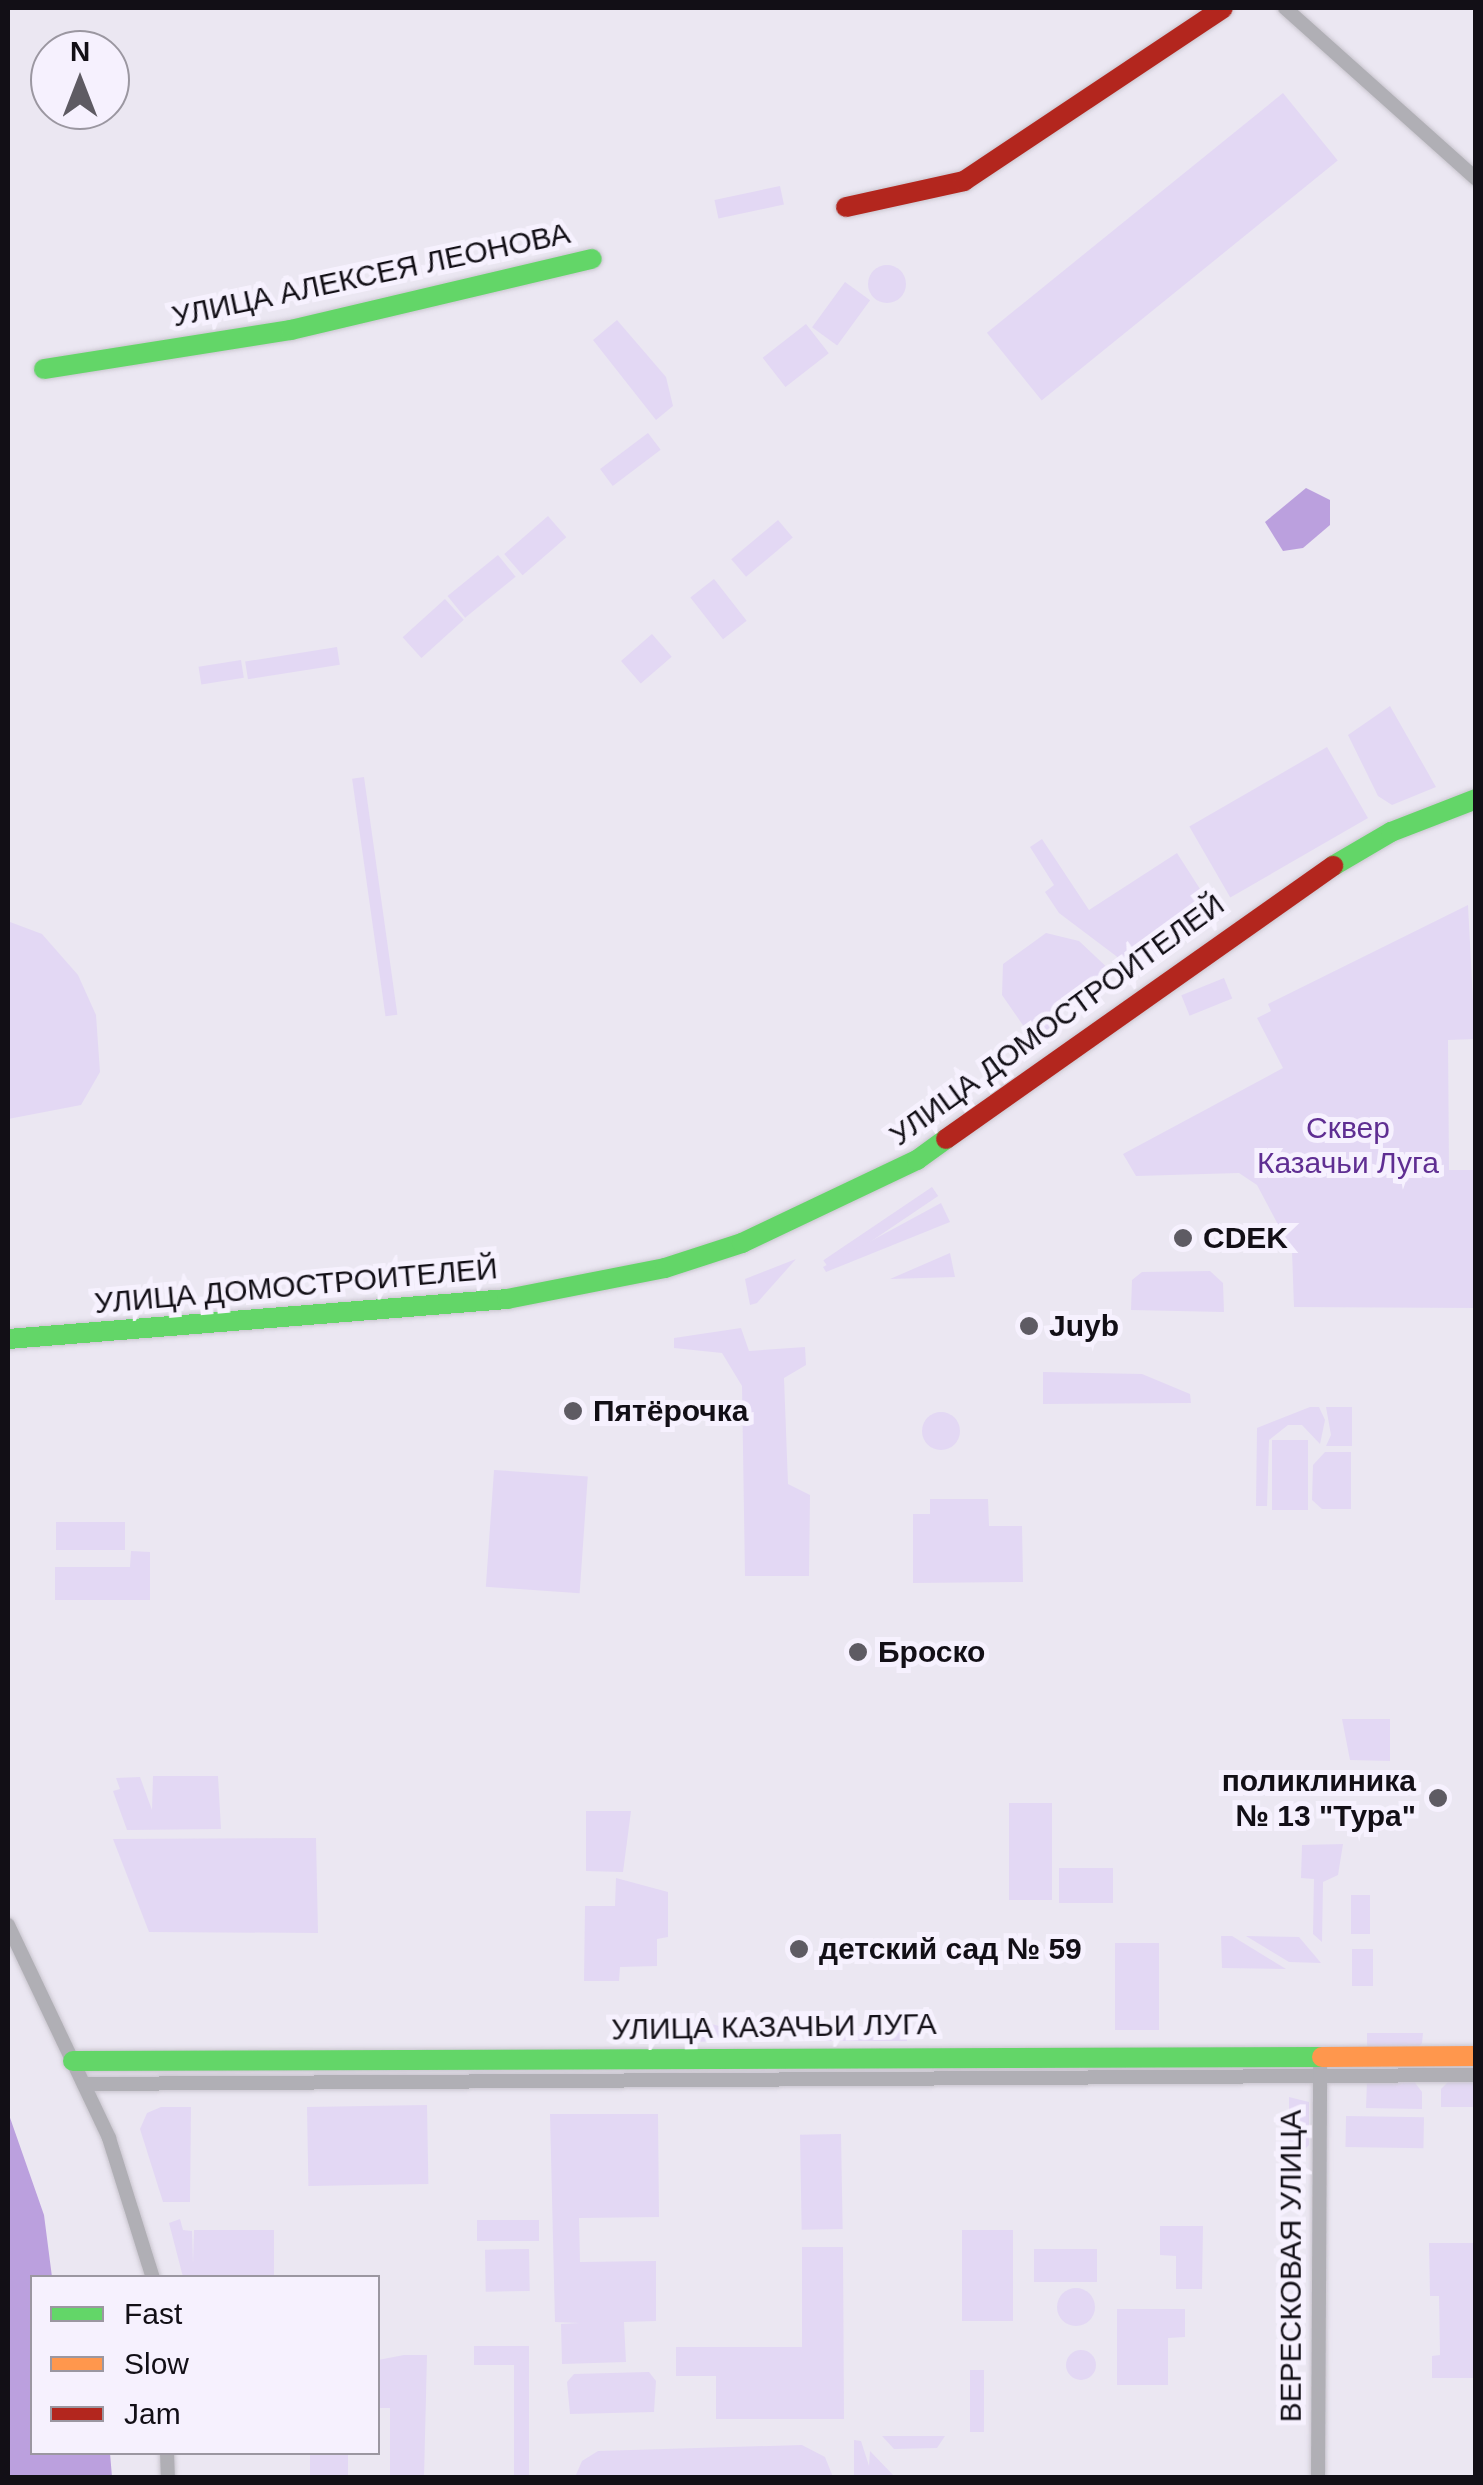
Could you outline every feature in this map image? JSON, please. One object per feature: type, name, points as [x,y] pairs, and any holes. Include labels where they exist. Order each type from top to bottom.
[{"type":"street","points":[[846,206],[964,181],[1223,8]]},
{"type":"street","points":[[1285,8],[1476,179]]},
{"type":"street","name":"УЛИЦА АЛЕКСЕЯ ЛЕОНОВА","points":[[44,369],[291,330],[592,259]]},
{"type":"street","name":"УЛИЦА ДОМОСТРОИТЕЛЕЙ","points":[[8,1339],[362,1316],[506,1299],[665,1268],[742,1243],[918,1160],[1282,896],[1392,832],[1476,799]]},
{"type":"street","points":[[8,1925],[84,2084],[137,2210],[153,2275]]},
{"type":"street","name":"УЛИЦА КАЗАЧЬИ ЛУГА","points":[[84,2084],[1320,2065],[1476,2056]]},
{"type":"street","name":"УЛИЦА КАЗАЧЬИ ЛУГА","points":[[73,2061],[1320,2065],[1476,2075]]},
{"type":"street","name":"ВЕРЕСКОВАЯ УЛИЦА","points":[[1318,2478],[1320,2065]]},
{"type":"green space","points":[[1283,93],[1338,161],[1042,400],[987,333]]},
{"type":"green space","points":[[780,186],[784,205],[718,219],[714,200]]},
{"type":"green space","points":[[887,265],[901,270],[906,284],[901,298],[887,303],[873,298],[868,284],[873,270]]},
{"type":"green space","points":[[845,282],[870,300],[837,346],[812,327]]},
{"type":"green space","points":[[617,320],[666,377],[673,406],[656,420],[593,340]]},
{"type":"green space","points":[[806,324],[829,353],[785,387],[763,358]]},
{"type":"green space","points":[[648,433],[661,450],[613,486],[600,469]]},
{"type":"green space","points":[[548,516],[566,537],[523,575],[504,554]]},
{"type":"green space","points":[[778,520],[793,538],[746,577],[731,559]]},
{"type":"green space","points":[[498,555],[516,577],[465,618],[447,596]]},
{"type":"green space","points":[[714,579],[747,621],[723,639],[690,597]]},
{"type":"green space","points":[[445,599],[464,620],[421,658],[403,637]]},
{"type":"green space","points":[[652,634],[672,657],[641,684],[621,661]]},
{"type":"green space","points":[[337,647],[340,665],[248,679],[245,662]]},
{"type":"green space","points":[[241,660],[244,678],[201,685],[199,667]]},
{"type":"green space","points":[[1390,706],[1436,787],[1392,805],[1378,796],[1348,735]]},
{"type":"green space","points":[[1327,747],[1368,818],[1230,898],[1189,827]]},
{"type":"green space","points":[[364,777],[397,1015],[386,1016],[352,779]]},
{"type":"green space","points":[[1042,839],[1089,910],[1177,853],[1216,914],[1150,963],[1120,959],[1059,913],[1045,892],[1054,885],[1030,847]]},
{"type":"green space","name":"Сквер Казачьи Луга","points":[[1468,905],[1475,1039],[1448,1040],[1449,1170],[1475,1170],[1475,1308],[1294,1307],[1292,1251],[1257,1185],[1239,1173],[1136,1176],[1123,1154],[1283,1068],[1257,1018],[1271,1011],[1268,1004]]},
{"type":"green space","points":[[10,922],[42,934],[78,975],[96,1015],[100,1072],[81,1105],[8,1119]]},
{"type":"green space","points":[[1046,933],[1079,941],[1112,972],[1063,1007],[1059,1031],[1036,1044],[1002,995],[1003,964]]},
{"type":"green space","points":[[1224,978],[1232,998],[1190,1016],[1181,995]]},
{"type":"green space","points":[[932,1187],[938,1196],[830,1269],[823,1260]]},
{"type":"green space","points":[[941,1203],[950,1222],[826,1272],[823,1267]]},
{"type":"green space","points":[[950,1253],[955,1277],[890,1279]]},
{"type":"green space","points":[[796,1259],[757,1303],[750,1305],[745,1279]]},
{"type":"green space","points":[[1210,1271],[1223,1283],[1224,1312],[1131,1310],[1132,1280],[1142,1272]]},
{"type":"green space","points":[[741,1328],[749,1351],[805,1347],[806,1365],[784,1378],[788,1484],[810,1495],[809,1576],[745,1576],[742,1386],[722,1353],[674,1348],[674,1338]]},
{"type":"green space","points":[[1043,1372],[1142,1374],[1190,1394],[1191,1403],[1043,1404]]},
{"type":"green space","points":[[1319,1407],[1325,1420],[1320,1444],[1302,1425],[1288,1425],[1269,1440],[1267,1506],[1256,1506],[1257,1428]]},
{"type":"green space","points":[[1326,1407],[1352,1407],[1352,1446],[1326,1446],[1331,1435]]},
{"type":"green space","points":[[941,1412],[955,1417],[960,1431],[955,1445],[941,1450],[927,1445],[922,1431],[927,1417]]},
{"type":"green space","points":[[1272,1440],[1308,1440],[1308,1510],[1272,1510]]},
{"type":"green space","points":[[1325,1452],[1351,1452],[1351,1509],[1322,1509],[1312,1500],[1313,1465]]},
{"type":"green space","points":[[494,1470],[588,1477],[580,1593],[486,1587]]},
{"type":"green space","points":[[930,1499],[988,1499],[989,1526],[1022,1526],[1023,1582],[913,1583],[913,1514],[930,1514]]},
{"type":"green space","points":[[56,1522],[125,1522],[125,1550],[56,1550]]},
{"type":"green space","points":[[131,1551],[150,1552],[150,1600],[55,1600],[55,1567],[130,1567]]},
{"type":"green space","points":[[1342,1719],[1390,1719],[1390,1761],[1350,1760]]},
{"type":"green space","points":[[153,1776],[218,1776],[221,1829],[127,1830],[113,1791],[120,1789],[116,1778],[140,1777],[152,1810]]},
{"type":"green space","points":[[1009,1803],[1052,1803],[1052,1900],[1009,1900]]},
{"type":"green space","points":[[586,1811],[631,1811],[623,1872],[586,1871]]},
{"type":"green space","points":[[316,1838],[318,1933],[149,1932],[113,1839]]},
{"type":"green space","points":[[1343,1844],[1338,1875],[1323,1882],[1322,1942],[1313,1934],[1314,1879],[1301,1878],[1302,1845]]},
{"type":"green space","points":[[1059,1868],[1113,1868],[1113,1903],[1059,1903]]},
{"type":"green space","points":[[616,1878],[668,1892],[668,1937],[657,1939],[657,1966],[620,1967],[619,1981],[584,1981],[585,1906],[615,1906]]},
{"type":"green space","points":[[1351,1895],[1370,1895],[1370,1934],[1351,1934]]},
{"type":"green space","points":[[1221,1936],[1232,1936],[1286,1969],[1222,1968]]},
{"type":"green space","points":[[1246,1936],[1299,1937],[1321,1963],[1289,1962]]},
{"type":"green space","points":[[1115,1943],[1159,1943],[1159,2030],[1115,2030]]},
{"type":"green space","points":[[1352,1949],[1373,1949],[1373,1986],[1352,1986]]},
{"type":"green space","points":[[690,2018],[726,2028],[726,2041],[690,2042]]},
{"type":"green space","points":[[907,2027],[907,2041],[803,2041]]},
{"type":"green space","points":[[1367,2033],[1423,2033],[1422,2043],[1414,2052],[1367,2051]]},
{"type":"green space","points":[[152,2064],[699,2064],[699,2069],[152,2069]]},
{"type":"green space","points":[[1413,2080],[1422,2092],[1422,2109],[1366,2108],[1367,2081]]},
{"type":"green space","points":[[1450,2080],[1475,2080],[1475,2107],[1441,2107],[1441,2089]]},
{"type":"green space","points":[[1289,2097],[1309,2102],[1309,2145],[1300,2154],[1289,2154]]},
{"type":"green space","points":[[427,2105],[428,2184],[308,2186],[307,2107]]},
{"type":"green space","points":[[161,2107],[191,2107],[190,2202],[163,2202],[140,2129],[147,2113]]},
{"type":"green space","points":[[550,2114],[658,2114],[659,2217],[579,2218],[580,2262],[656,2261],[656,2321],[624,2322],[626,2362],[562,2364],[561,2324],[580,2323],[555,2322]]},
{"type":"green space","points":[[1346,2116],[1424,2117],[1423,2148],[1345,2147]]},
{"type":"green space","points":[[841,2134],[843,2229],[802,2230],[800,2135]]},
{"type":"green space","points":[[180,2219],[183,2230],[192,2231],[193,2264],[194,2230],[274,2230],[274,2275],[182,2275],[169,2223]]},
{"type":"green space","points":[[477,2220],[539,2220],[539,2241],[477,2241]]},
{"type":"green space","points":[[1160,2226],[1203,2226],[1202,2289],[1176,2289],[1176,2256],[1160,2255]]},
{"type":"green space","points":[[962,2230],[1013,2230],[1013,2321],[962,2321]]},
{"type":"green space","points":[[1429,2243],[1475,2243],[1475,2378],[1432,2378],[1432,2356],[1440,2355],[1439,2296],[1430,2296]]},
{"type":"green space","points":[[802,2247],[843,2247],[844,2419],[716,2419],[716,2376],[676,2376],[676,2347],[802,2347]]},
{"type":"green space","points":[[529,2249],[530,2291],[486,2292],[485,2250]]},
{"type":"green space","points":[[1034,2249],[1097,2249],[1097,2282],[1034,2282]]},
{"type":"green space","points":[[1076,2288],[1089,2294],[1095,2307],[1089,2320],[1076,2326],[1063,2320],[1057,2307],[1063,2294]]},
{"type":"green space","points":[[1117,2309],[1185,2309],[1185,2337],[1168,2338],[1168,2385],[1117,2385]]},
{"type":"green space","points":[[474,2346],[529,2346],[529,2477],[514,2477],[514,2365],[474,2365]]},
{"type":"green space","points":[[1081,2350],[1092,2354],[1096,2365],[1092,2376],[1081,2380],[1070,2376],[1066,2365],[1070,2354]]},
{"type":"green space","points":[[427,2355],[424,2477],[390,2477],[390,2408],[380,2408],[380,2360]]},
{"type":"green space","points":[[970,2370],[984,2370],[984,2432],[970,2432]]},
{"type":"green space","points":[[649,2372],[656,2381],[654,2412],[570,2414],[567,2382],[574,2374]]},
{"type":"green space","points":[[882,2436],[945,2436],[937,2448],[894,2449]]},
{"type":"green space","points":[[854,2440],[861,2441],[869,2466],[870,2451],[895,2477],[854,2477]]},
{"type":"green space","points":[[802,2445],[825,2457],[833,2477],[575,2477],[582,2461],[598,2451]]},
{"type":"green space","points":[[310,2455],[348,2455],[348,2477],[310,2477]]},
{"type":"shaded area","points":[[1306,488],[1330,500],[1330,525],[1303,548],[1283,551],[1265,522]]},
{"type":"shaded area","points":[[8,2112],[44,2215],[52,2275],[30,2275],[30,2455],[110,2455],[112,2477],[8,2477]]},
{"type":"traffic: fast","points":[[44,369],[291,330],[592,259]]},
{"type":"traffic: fast","points":[[1333,866],[1391,832],[1476,799]]},
{"type":"traffic: fast","points":[[8,1339],[507,1299],[665,1268],[742,1243],[917,1160],[946,1139]]},
{"type":"traffic: fast","points":[[73,2061],[1322,2057]]},
{"type":"traffic: slow","points":[[1322,2057],[1476,2056]]},
{"type":"traffic: jam","points":[[846,207],[964,181],[1223,8]]},
{"type":"traffic: jam","points":[[946,1139],[1333,866]]},
{"type":"place","name":"CDEK","points":[[1183,1238]]},
{"type":"place","name":"Juyb","points":[[1029,1326]]},
{"type":"place","name":"Пятёрочка","points":[[573,1411]]},
{"type":"place","name":"Броско","points":[[858,1652]]},
{"type":"place","name":"поликлиника № 13 \"Тура\"","points":[[1438,1798]]},
{"type":"place","name":"детский сад № 59","points":[[799,1949]]}]
